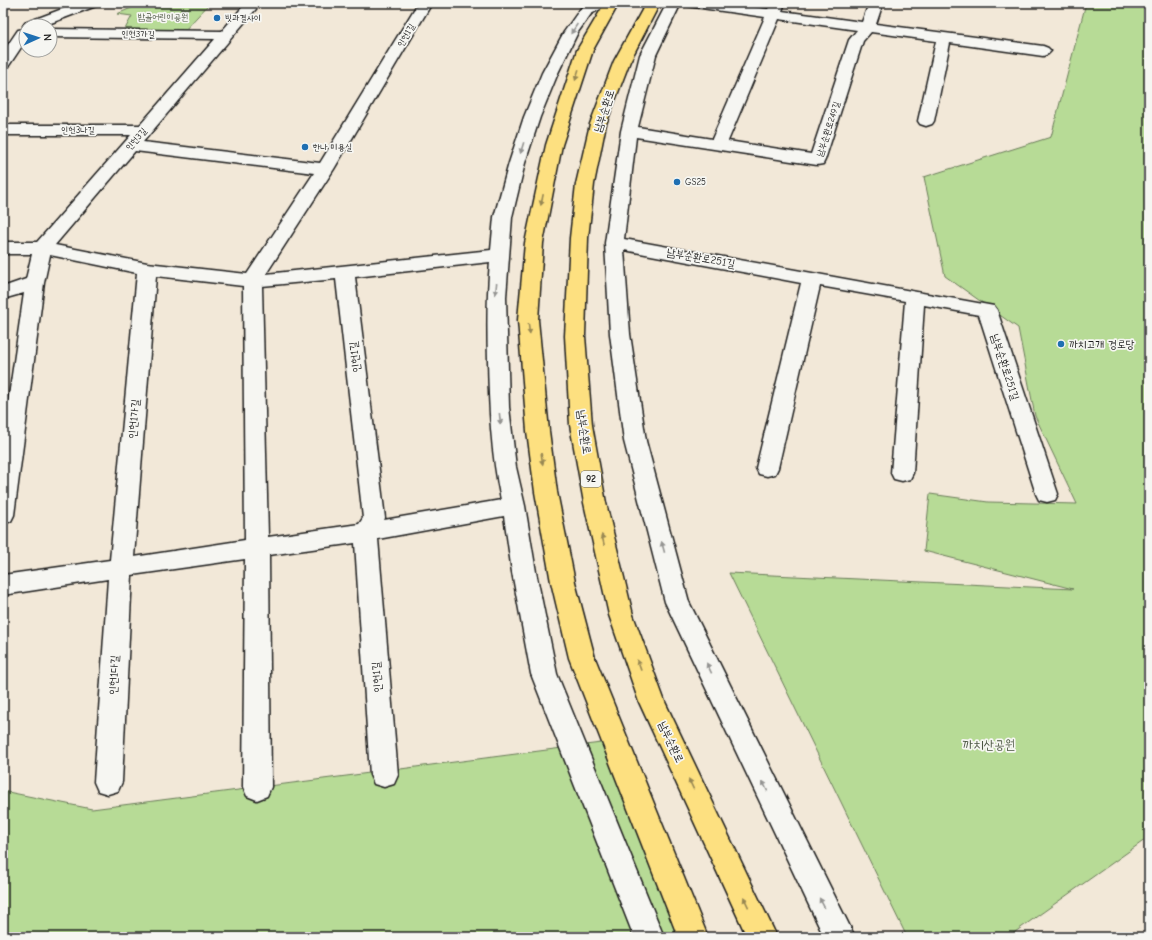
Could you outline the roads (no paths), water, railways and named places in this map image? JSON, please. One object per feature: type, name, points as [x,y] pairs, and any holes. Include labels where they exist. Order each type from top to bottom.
[{"type":"main road","points":[[612,3],[585,50],[554,146],[534,243],[528,320],[538,431],[546,492],[564,582],[582,658],[693,937]]},
{"type":"main road","name":"남부순환로","points":[[653,3],[622,60],[598,124],[586,184],[578,238],[575,336],[582,426],[595,503],[620,615],[652,702],[762,937]]},
{"type":"street","points":[[53,18],[91,3]]},
{"type":"street","name":"인헌3길","points":[[3,515],[13,381],[42,248],[254,3]]},
{"type":"street","name":"인헌1길","points":[[252,281],[325,169],[425,3]]},
{"type":"street","points":[[601,3],[586,11],[572,32],[550,73],[532,118],[517,163],[503,217],[496,297],[499,407],[505,467],[514,506],[524,572],[544,674],[649,937]]},
{"type":"street","points":[[674,3],[648,55],[629,131],[614,243],[620,334],[635,441],[677,602],[819,897],[840,937]]},
{"type":"street","points":[[694,3],[776,8],[867,27],[1043,51]]},
{"type":"street","name":"남부순환로249길","points":[[629,131],[818,160],[856,40],[867,27],[876,3]]},
{"type":"street","points":[[718,145],[776,8]]},
{"type":"street","name":"인헌3가길","points":[[58,33],[226,35]]},
{"type":"street","points":[[3,64],[18,35]]},
{"type":"street","points":[[926,121],[944,38]]},
{"type":"street","name":"인헌3나길","points":[[6,134],[145,130]]},
{"type":"street","points":[[130,145],[325,169]]},
{"type":"street","name":"남부순환로251길","points":[[614,243],[987,310],[1047,494]]},
{"type":"street","points":[[3,248],[42,248],[147,269],[252,281],[500,255]]},
{"type":"street","name":"인헌1가길","points":[[120,568],[147,269]]},
{"type":"street","name":"인헌1길","points":[[345,272],[374,518],[366,532],[384,775]]},
{"type":"street","points":[[767,468],[812,278]]},
{"type":"street","points":[[252,281],[257,548],[257,787]]},
{"type":"street","points":[[3,293],[35,283]]},
{"type":"street","points":[[902,472],[915,297]]},
{"type":"street","points":[[3,585],[366,532],[514,506]]},
{"type":"street","name":"인헌1다길","points":[[108,782],[120,568]]},
{"type":"place","name":"빗과결사이","points":[[217,18]]},
{"type":"place","name":"한나 미용실","points":[[305,147]]},
{"type":"place","name":"GS25","points":[[677,182]]},
{"type":"place","name":"까치고개 경로당","points":[[1061,344]]},
{"type":"park label","name":"밤골어린이공원","points":[[163,17]]},
{"type":"park label","name":"까치산공원","points":[[989,744]]}]
